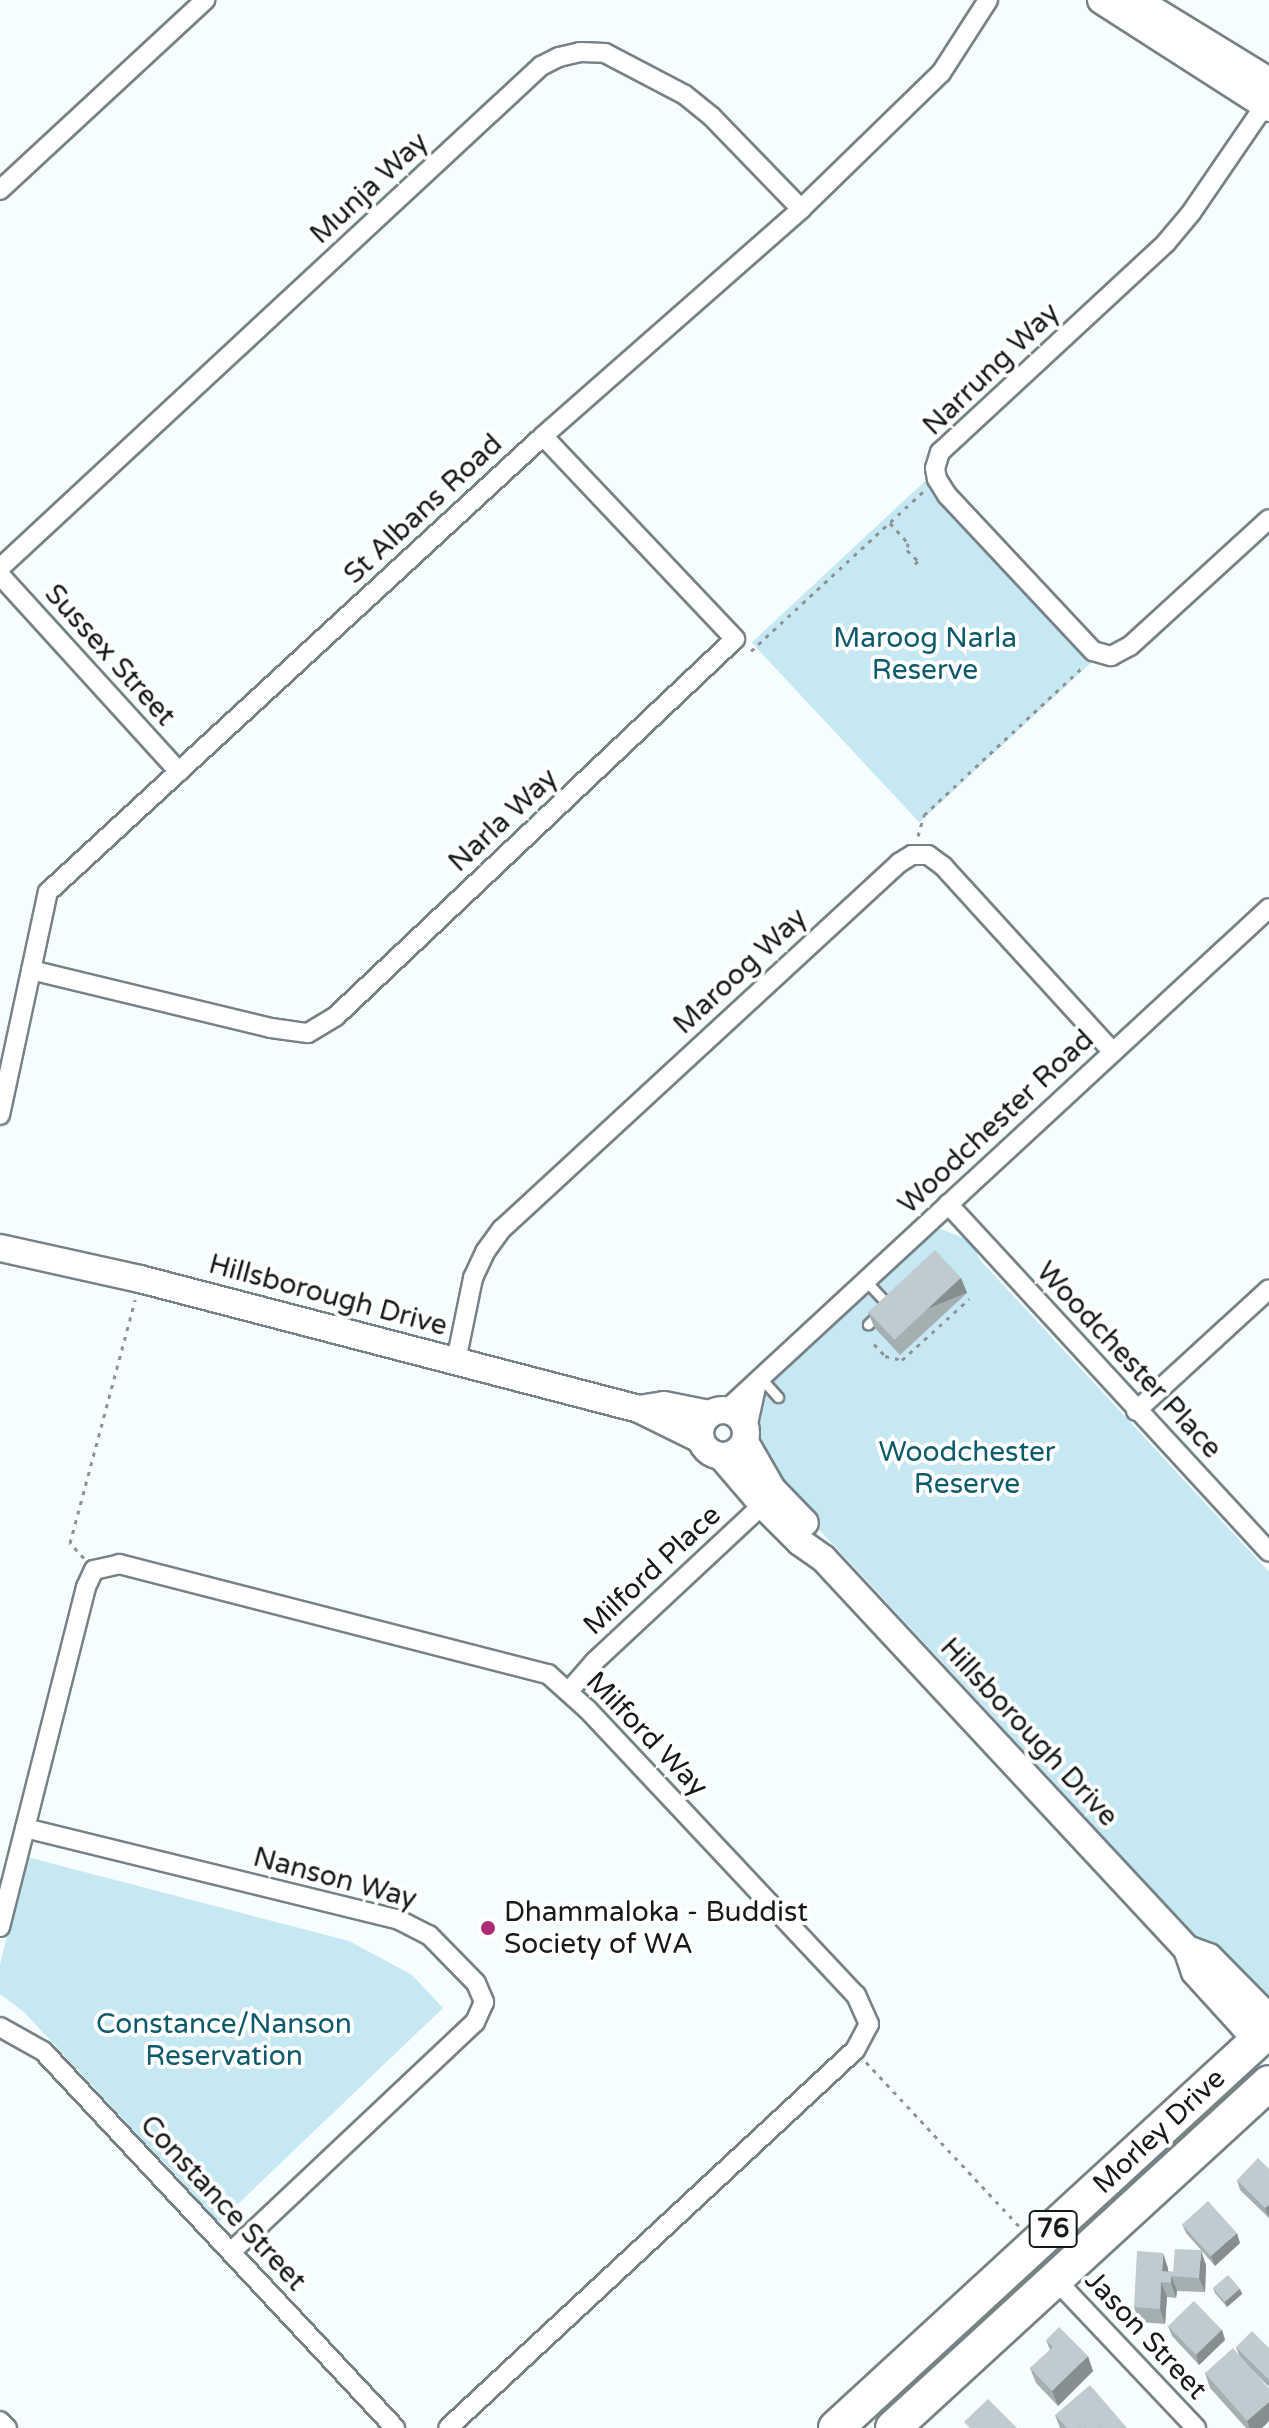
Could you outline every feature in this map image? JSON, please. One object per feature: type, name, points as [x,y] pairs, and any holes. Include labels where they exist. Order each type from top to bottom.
[{"type":"highway","name":"Morley Drive","points":[[836,2428],[1268,2034]]},
{"type":"highway","name":"Morley Drive","points":[[893,2428],[1269,2083]]},
{"type":"street","points":[[0,190],[205,0]]},
{"type":"street","name":"St Albans Road","points":[[0,1115],[48,892],[543,436],[801,209],[941,73],[988,0]]},
{"type":"street","points":[[1101,0],[1165,16]]},
{"type":"street","points":[[1137,0],[1165,16],[1268,98]]},
{"type":"street","name":"Munja Way","points":[[0,568],[541,66],[559,57],[580,52],[605,53],[685,95],[712,117],[801,209]]},
{"type":"street","name":"Narrung Way","points":[[1097,654],[947,495],[937,479],[935,468],[940,452],[1166,243],[1191,213],[1268,98]]},
{"type":"street","name":"Narla Way","points":[[31,970],[271,1028],[308,1033],[336,1016],[735,639],[543,436]]},
{"type":"street","points":[[1097,654],[1111,656],[1130,646],[1269,519]]},
{"type":"street","name":"Sussex Street","points":[[0,575],[179,772]]},
{"type":"street","points":[[912,855],[928,855],[943,866],[1113,1052]]},
{"type":"street","name":"Maroog Way","points":[[456,1361],[473,1278],[485,1252],[502,1229],[899,863],[912,855]]},
{"type":"street","name":"Woodchester Road","points":[[712,1421],[1269,908]]},
{"type":"street","name":"Woodchester Place","points":[[948,1204],[1269,1552]]},
{"type":"street","name":"Hillsborough Drive","points":[[0,1248],[140,1279],[639,1409],[664,1405],[712,1421]]},
{"type":"street","points":[[1136,1411],[1269,1289]]},
{"type":"street","points":[[746,1438],[741,1418],[712,1421],[704,1449],[722,1457],[734,1454],[746,1438],[750,1402],[760,1377]]},
{"type":"street","name":"Hillsborough Drive","points":[[746,1438],[769,1499]]},
{"type":"street","name":"Hillsborough Drive","points":[[722,1457],[769,1499],[800,1542],[823,1558],[1187,1949],[1195,1972],[1244,2026],[1268,2034]]},
{"type":"street","name":"Milford Place","points":[[569,1691],[594,1662],[769,1499]]},
{"type":"street","name":"Milford Way","points":[[94,1570],[119,1564],[548,1674],[569,1691],[856,1995],[869,2024],[855,2050]]},
{"type":"street","points":[[0,1927],[86,1587],[94,1570]]},
{"type":"street","name":"Nanson Way","points":[[25,1828],[399,1920],[429,1935],[476,1983],[484,2002],[475,2022],[231,2252]]},
{"type":"street","name":"Constance Street","points":[[1,2030],[43,2051],[395,2428]]},
{"type":"street","points":[[448,2428],[855,2050]]},
{"type":"street","name":"Jason Street","points":[[1056,2280],[1196,2428]]},
{"type":"street","points":[[0,2421],[7,2428]]},
{"type":"lane","points":[[865,1280],[888,1305],[868,1324]]},
{"type":"lane","points":[[760,1377],[778,1397]]},
{"type":"path","points":[[751,651],[937,479]]},
{"type":"path","points":[[890,523],[908,543],[907,550],[918,561],[914,565]]},
{"type":"path","points":[[912,855],[924,815],[1097,654]]},
{"type":"path","points":[[94,1570],[70,1543],[140,1279]]},
{"type":"path","points":[[874,1344],[885,1356],[902,1360],[969,1299]]},
{"type":"path","points":[[855,2050],[1023,2230]]},
{"type":"green space","name":"Maroog Narla Reserve","points":[[925,481],[1093,661],[919,823],[752,643]]},
{"type":"green space","name":"Woodchester Reserve","points":[[941,1229],[971,1241],[980,1260],[1269,1572],[1269,1994],[1255,1995],[1242,1986],[766,1472],[752,1451],[758,1398],[785,1364],[930,1233]]},
{"type":"green space","name":"Constance/Nanson Reservation","points":[[27,1857],[349,1941],[412,1975],[443,2008],[219,2222],[24,2012],[0,1994],[0,1964]]},
{"type":"building","points":[[935,1250],[961,1278],[894,1340],[868,1312]]},
{"type":"building","points":[[1258,2158],[1269,2169],[1269,2205],[1265,2208],[1237,2180]]},
{"type":"building","points":[[1208,2201],[1237,2233],[1211,2256],[1182,2224]]},
{"type":"building","points":[[1175,2249],[1201,2250],[1199,2278],[1171,2276],[1171,2283],[1161,2282],[1160,2309],[1134,2307],[1137,2251],[1163,2253],[1162,2271],[1173,2272]]},
{"type":"building","points":[[1228,2275],[1240,2289],[1225,2302],[1213,2288]]},
{"type":"building","points":[[1194,2301],[1222,2330],[1196,2355],[1168,2326]]},
{"type":"building","points":[[1059,2327],[1088,2356],[1052,2391],[1030,2368],[1053,2347],[1046,2340]]},
{"type":"building","points":[[1252,2331],[1269,2348],[1269,2380],[1236,2347]]},
{"type":"building","points":[[1233,2348],[1269,2389],[1269,2402],[1247,2421],[1205,2373]]},
{"type":"building","points":[[1090,2385],[1127,2428],[1067,2428],[1055,2415]]},
{"type":"building","points":[[988,2399],[1017,2428],[970,2428],[964,2422]]},
{"type":"place","name":"Dhammaloka - Buddist Society of WA","points":[[488,1928]]}]
